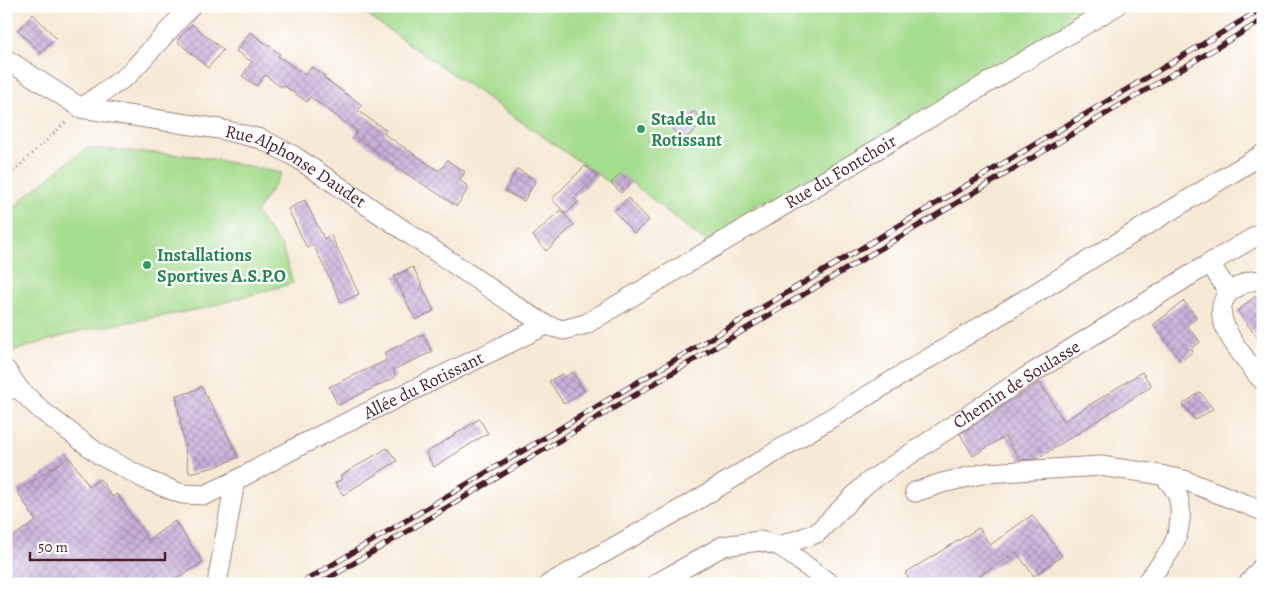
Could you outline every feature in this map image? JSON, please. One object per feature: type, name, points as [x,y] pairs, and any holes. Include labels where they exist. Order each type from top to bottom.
[{"type":"street","points":[[81,108],[128,75],[190,6]]},
{"type":"street","name":"Rue du Fontchoir","points":[[554,328],[586,324],[1116,6]]},
{"type":"street","name":"Rue Alphonse Daudet","points":[[6,59],[81,108],[219,129],[261,139],[294,156],[554,328]]},
{"type":"street","points":[[549,584],[697,500],[1263,154]]},
{"type":"street","name":"Chemin de Soulasse","points":[[780,546],[817,533],[867,483],[1022,380],[1263,232]]},
{"type":"street","points":[[1210,263],[1229,293]]},
{"type":"street","points":[[1263,281],[1254,279],[1246,282],[1229,293],[1222,304],[1222,319],[1232,342],[1263,381]]},
{"type":"street","name":"Allée du Rotissant","points":[[6,370],[13,388],[100,455],[148,481],[182,494],[205,494],[235,481],[301,446],[554,328]]},
{"type":"street","points":[[915,492],[942,483],[986,474],[1100,466],[1184,480],[1263,511]]},
{"type":"street","points":[[1145,584],[1172,548],[1180,516],[1180,503],[1176,491],[1164,476]]},
{"type":"street","points":[[216,584],[235,481]]},
{"type":"street","points":[[656,584],[723,546],[760,541],[780,546],[830,584]]},
{"type":"street","points":[[1248,584],[1263,566]]},
{"type":"path","points":[[6,178],[81,108]]},
{"type":"green space","points":[[354,6],[1100,6],[774,205],[763,201],[749,210],[747,222],[707,242],[621,174],[610,183]]},
{"type":"green space","name":"Installations Sportives A.S.P.O","points":[[86,148],[197,156],[282,173],[256,213],[282,247],[293,283],[201,309],[80,331],[6,353],[6,215],[28,194]]},
{"type":"building","points":[[33,14],[56,38],[41,53],[18,30]]},
{"type":"building","points":[[192,24],[223,50],[208,68],[177,41]]},
{"type":"building","points":[[250,32],[280,54],[278,56],[305,75],[311,67],[325,76],[324,78],[362,105],[358,111],[386,130],[384,134],[439,171],[447,160],[465,172],[459,180],[469,187],[457,206],[393,165],[395,164],[354,136],[357,131],[310,97],[307,102],[265,75],[257,86],[242,76],[252,62],[236,51]]},
{"type":"building","points":[[694,111],[704,123],[683,140],[672,129]]},
{"type":"building","points":[[585,166],[598,175],[574,198],[578,202],[566,214],[552,199]]},
{"type":"building","points":[[517,169],[536,180],[524,201],[505,191]]},
{"type":"building","points":[[621,173],[631,183],[621,193],[611,183]]},
{"type":"building","points":[[628,198],[649,220],[634,233],[614,211]]},
{"type":"building","points":[[305,200],[324,239],[331,235],[359,294],[341,302],[313,244],[307,248],[288,209]]},
{"type":"building","points":[[560,210],[574,225],[546,251],[533,236]]},
{"type":"building","points":[[413,267],[434,311],[415,320],[394,276]]},
{"type":"building","points":[[1263,292],[1263,345],[1237,311]]},
{"type":"building","points":[[1184,301],[1197,318],[1187,325],[1200,342],[1181,361],[1153,325]]},
{"type":"building","points":[[423,334],[432,352],[393,370],[396,377],[338,405],[329,387],[387,360],[384,353]]},
{"type":"building","points":[[573,372],[584,391],[564,404],[549,381],[562,374],[565,377]]},
{"type":"building","points":[[1142,372],[1152,386],[1037,459],[1020,460],[1005,436],[973,456],[960,434],[1040,382],[1064,421]]},
{"type":"building","points":[[202,387],[239,457],[215,467],[189,473],[176,395]]},
{"type":"building","points":[[1200,392],[1213,409],[1195,420],[1183,404]]},
{"type":"building","points":[[479,419],[488,433],[434,467],[426,453]]},
{"type":"building","points":[[387,448],[397,461],[343,495],[335,483],[342,479],[340,476]]},
{"type":"building","points":[[69,457],[89,486],[100,479],[112,497],[117,494],[148,540],[175,521],[202,562],[170,584],[6,584],[6,541],[36,521],[17,491]]},
{"type":"building","points":[[1032,515],[1062,556],[1034,576],[1016,552],[967,584],[912,584],[905,573],[979,528],[990,545]]},
{"type":"railway","points":[[300,584],[1263,8]]},
{"type":"railway","points":[[319,584],[1263,20]]},
{"type":"place","name":"Stade du Rotissant","points":[[641,129]]},
{"type":"place","name":"Installations Sportives A.S.P.O","points":[[147,265]]}]
